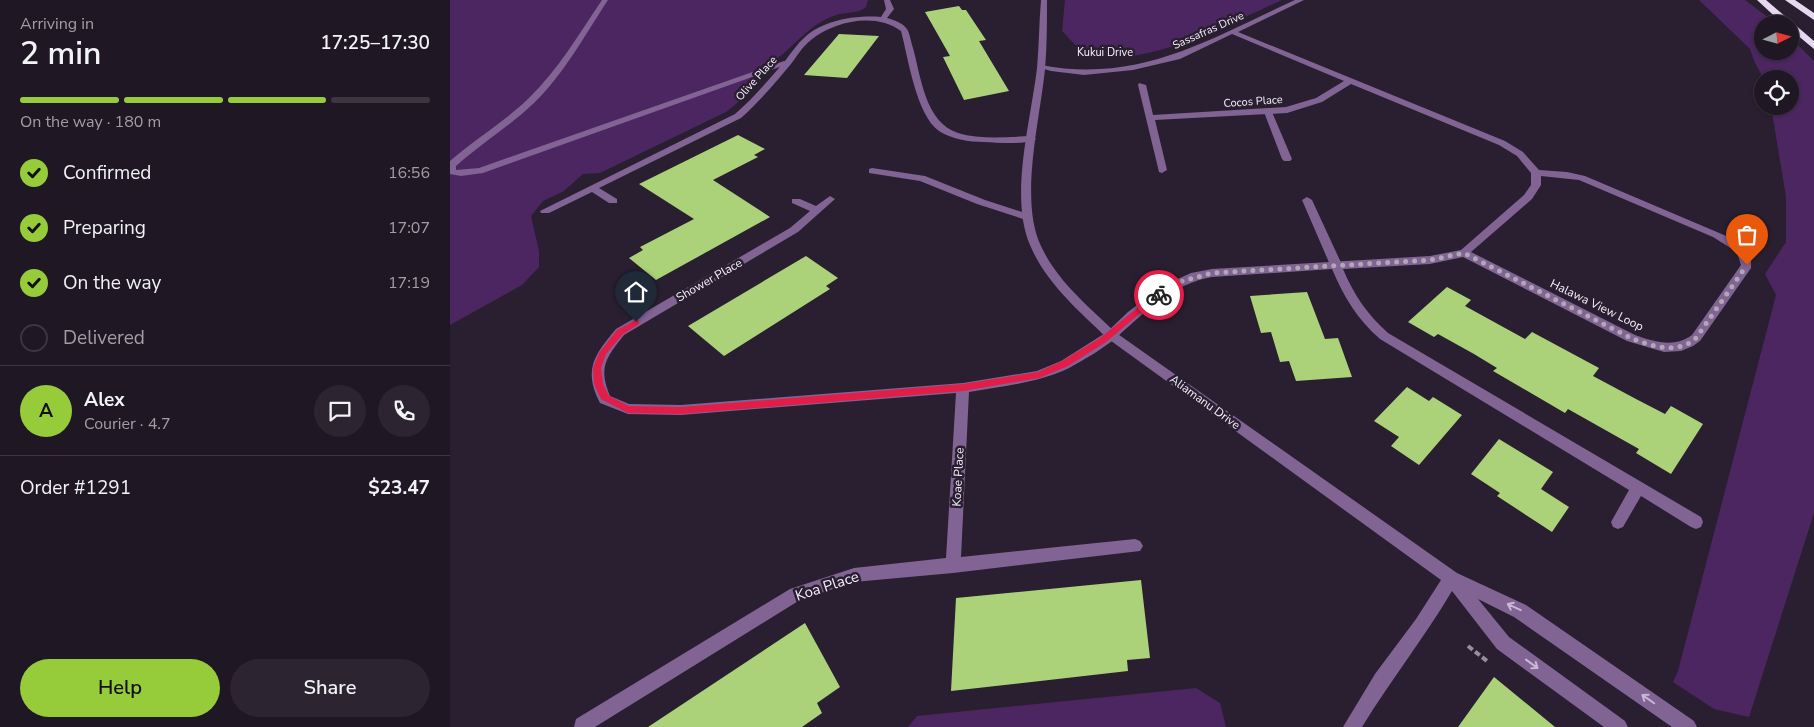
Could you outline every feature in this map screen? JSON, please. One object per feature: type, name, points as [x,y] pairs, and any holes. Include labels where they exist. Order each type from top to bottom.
[{"type":"highway","points":[[1762,0],[1780,15]]},
{"type":"highway","points":[[1789,0],[1814,17]]},
{"type":"highway","points":[[1799,32],[1814,46]]},
{"type":"street","points":[[605,0],[546,84],[530,102],[451,165],[452,172],[480,171],[787,63]]},
{"type":"street","points":[[887,0],[890,9],[883,18],[900,25],[904,30],[928,109],[934,122],[943,130],[978,140],[1031,139]]},
{"type":"street","name":"Aliamanu Drive","points":[[1044,0],[1041,67],[1025,194],[1027,218],[1035,245],[1048,270],[1068,294],[1111,335],[1451,578]]},
{"type":"street","name":"Sassafras Drive","points":[[1150,64],[1177,57],[1301,0]]},
{"type":"street","name":"Olive Place","points":[[545,210],[738,116],[754,102],[807,39],[818,30],[850,20],[883,18]]},
{"type":"street","points":[[1111,335],[1132,315],[1166,289],[1195,276],[1212,273],[1430,260],[1464,253],[1528,197],[1536,186],[1536,173],[1520,154],[1502,142],[1233,32]]},
{"type":"street","name":"Kukui Drive","points":[[1041,67],[1087,63]]},
{"type":"street","name":"Kukui Drive","points":[[1097,63],[1150,64]]},
{"type":"street","name":"Kukui Drive","points":[[1041,67],[1069,72],[1127,70],[1150,64]]},
{"type":"street","name":"Cocos Place","points":[[1151,118],[1287,110],[1309,104],[1350,80]]},
{"type":"street","points":[[1142,84],[1162,170]]},
{"type":"street","points":[[1268,112],[1287,158]]},
{"type":"street","points":[[872,171],[922,178],[1027,218]]},
{"type":"street","name":"Halawa View Loop","points":[[1464,253],[1631,338],[1666,347],[1684,345],[1696,338],[1745,269],[1746,259],[1744,254],[1728,240],[1582,178],[1536,173]]},
{"type":"street","points":[[592,188],[613,200]]},
{"type":"street","name":"Shower Place","points":[[830,199],[794,230],[620,332],[603,353],[597,368],[599,384],[606,399],[628,409],[681,410],[963,388],[1039,375],[1065,364],[1111,335]]},
{"type":"street","points":[[1307,200],[1354,306],[1384,336],[1696,522]]},
{"type":"street","points":[[796,201],[817,210]]},
{"type":"street","name":"Koae Place","points":[[953,566],[963,388]]},
{"type":"street","points":[[1618,522],[1638,488]]},
{"type":"street","name":"Koa Place","points":[[582,725],[796,594],[854,575],[1135,546]]},
{"type":"street","points":[[1352,727],[1381,680],[1422,625],[1451,578]]},
{"type":"street","points":[[1451,578],[1503,643],[1619,727]]},
{"type":"street","points":[[1451,578],[1520,611],[1688,727]]},
{"type":"shaded area","points":[[450,0],[868,0],[866,7],[863,9],[836,15],[815,26],[780,56],[760,69],[747,94],[726,112],[600,173],[583,174],[564,191],[543,201],[531,216],[539,251],[539,267],[522,285],[450,325]]},
{"type":"shaded area","points":[[1065,0],[1282,0],[1214,31],[1162,50],[1113,58],[1091,55],[1083,51],[1062,31]]},
{"type":"shaded area","points":[[1699,0],[1745,0],[1765,15],[1754,15],[1754,60],[1799,60],[1799,46],[1814,61],[1814,513],[1749,717],[1714,709],[1673,682],[1678,671],[1776,295],[1765,274],[1786,242],[1786,197],[1772,115],[1799,115],[1799,70],[1759,70],[1755,63],[1750,49]]},
{"type":"shaded area","points":[[1196,688],[1220,703],[1226,727],[908,727],[917,716]]},
{"type":"building","points":[[959,6],[962,10],[966,10],[986,40],[979,41],[1009,91],[964,100],[943,57],[950,56],[925,12]]},
{"type":"building","points":[[839,34],[879,36],[847,78],[804,75]]},
{"type":"building","points":[[738,135],[765,149],[754,155],[758,157],[713,180],[770,217],[656,280],[629,258],[643,250],[640,247],[694,219],[639,184]]},
{"type":"building","points":[[806,256],[838,278],[826,286],[830,289],[724,356],[688,326]]},
{"type":"building","points":[[1447,287],[1471,300],[1465,306],[1525,339],[1532,332],[1599,368],[1593,376],[1665,414],[1671,406],[1703,424],[1671,474],[1636,453],[1639,449],[1568,409],[1565,413],[1493,371],[1497,368],[1474,354],[1438,334],[1434,337],[1408,322]]},
{"type":"building","points":[[1307,292],[1325,339],[1338,338],[1352,377],[1296,381],[1289,361],[1280,362],[1271,332],[1261,333],[1250,296]]},
{"type":"building","points":[[1407,387],[1429,401],[1433,397],[1462,415],[1419,465],[1391,446],[1399,437],[1374,421]]},
{"type":"building","points":[[1499,439],[1553,472],[1541,489],[1569,507],[1552,532],[1497,496],[1500,493],[1471,474]]},
{"type":"building","points":[[1141,580],[1150,658],[1127,660],[1128,671],[951,691],[956,598]]},
{"type":"building","points":[[805,623],[840,687],[817,703],[822,713],[802,727],[648,727]]},
{"type":"building","points":[[1494,677],[1555,727],[1458,727]]},
{"type":"way so far","points":[[1159,295],[1179,282],[1195,276],[1212,273],[1430,260],[1464,253],[1631,338],[1654,346],[1676,347],[1691,342],[1696,338],[1747,265]]},
{"type":"route","points":[[636,322],[620,332],[603,353],[597,368],[599,384],[606,399],[628,409],[681,410],[963,388],[1039,375],[1065,364],[1111,335],[1132,315],[1159,295]]}]
